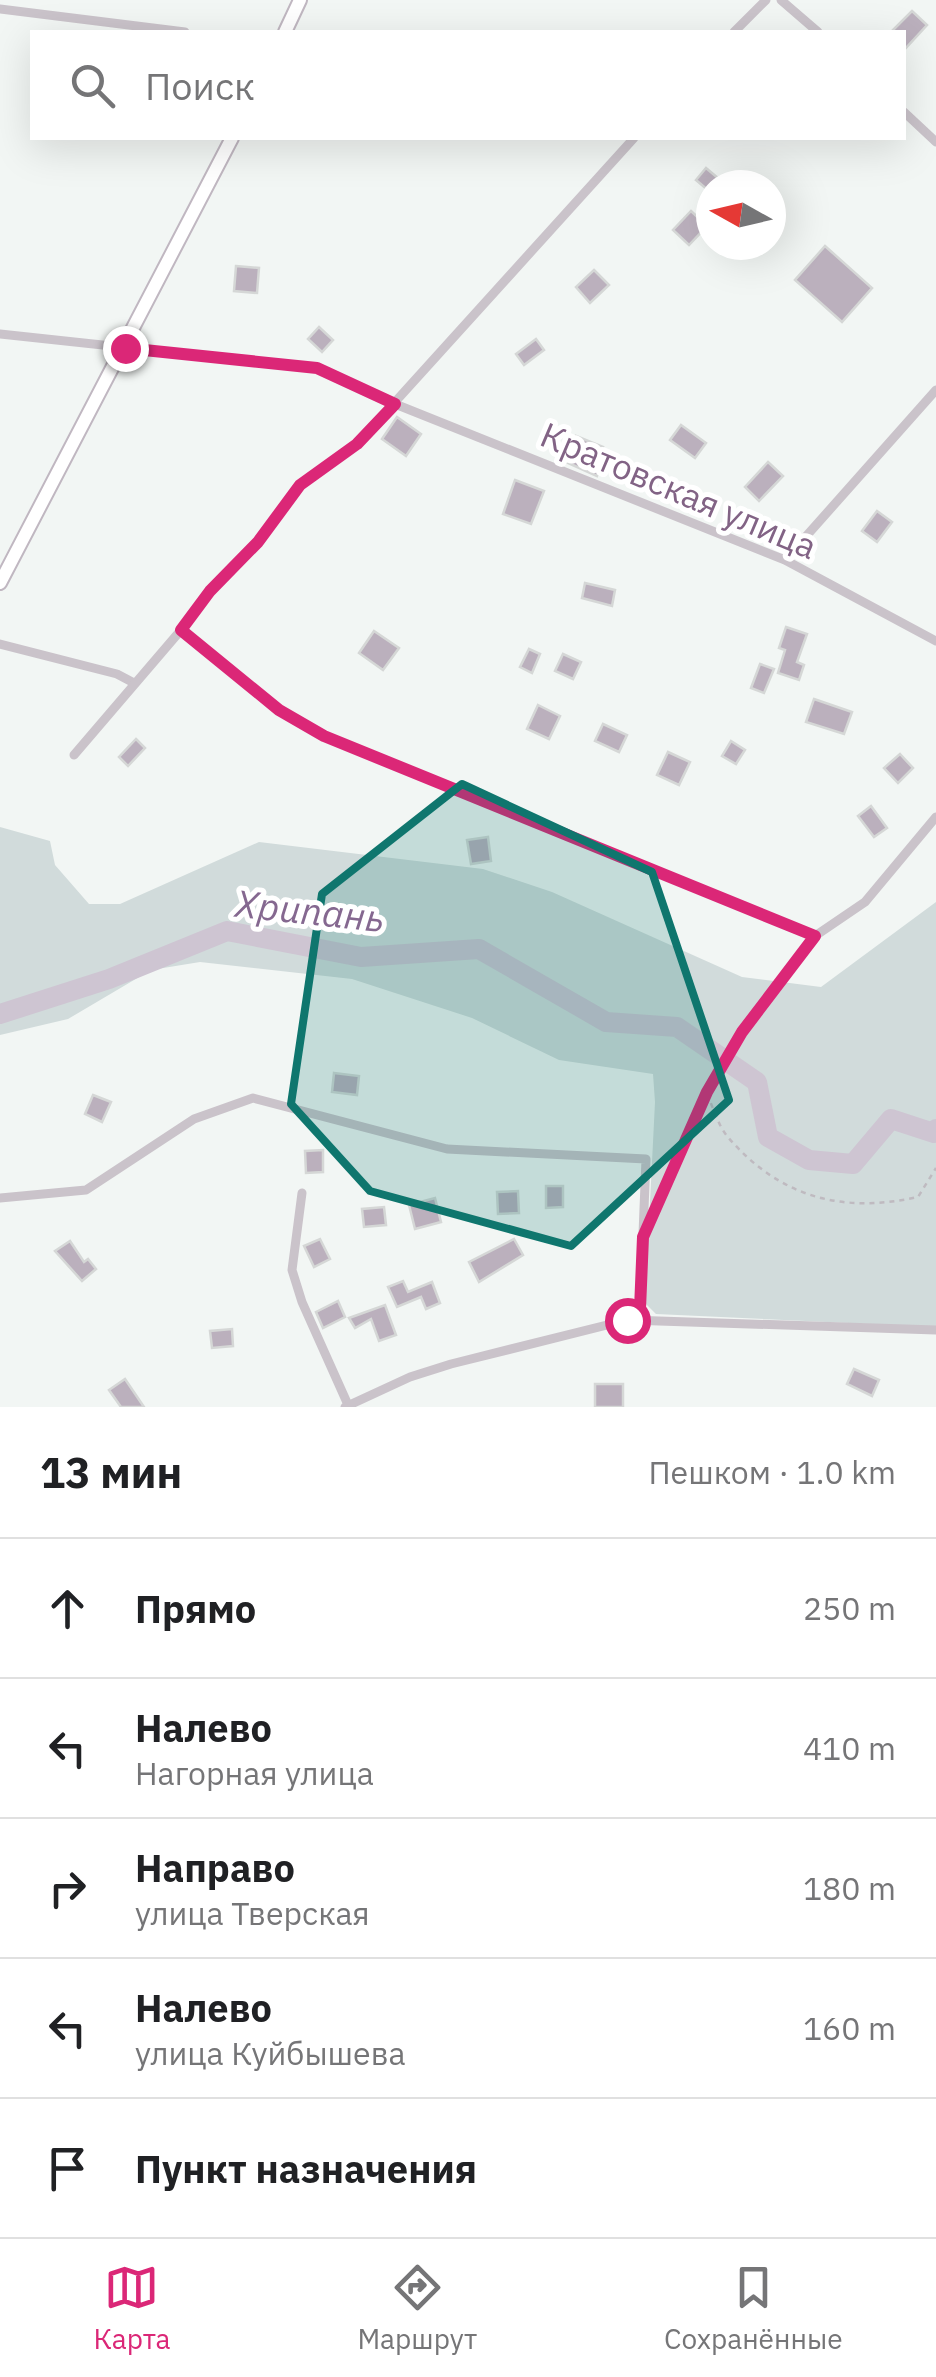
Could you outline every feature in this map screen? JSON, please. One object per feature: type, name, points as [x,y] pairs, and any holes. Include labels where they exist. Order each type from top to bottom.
[{"type":"main road","points":[[286,30],[300,0]]},
{"type":"main road","points":[[0,583],[231,140]]},
{"type":"street","points":[[736,30],[766,0]]},
{"type":"street","points":[[781,0],[816,30]]},
{"type":"street","points":[[0,9],[170,30]]},
{"type":"street","points":[[906,114],[936,142]]},
{"type":"street","points":[[74,755],[210,591],[258,542],[300,485],[357,444],[632,140]]},
{"type":"street","name":"Кратовская улица","points":[[0,334],[317,368],[395,404],[785,560],[936,641]]},
{"type":"street","points":[[785,560],[936,390]]},
{"type":"street","points":[[181,630],[279,710],[324,736],[815,936],[865,902],[936,818]]},
{"type":"street","points":[[0,644],[116,674],[134,683]]},
{"type":"street","points":[[0,1198],[86,1190],[194,1119],[252,1098],[447,1148],[646,1160],[640,1309],[627,1320]]},
{"type":"street","points":[[302,1193],[292,1270],[347,1406],[410,1378],[627,1320],[936,1330]]},
{"type":"path","points":[[643,1237],[715,1078],[742,1032],[815,936]]},
{"type":"path","points":[[707,1092],[724,1134],[762,1170],[802,1193],[844,1204],[881,1205],[918,1197],[936,1168]]},
{"type":"highlighted area","points":[[462,784],[652,872],[729,1100],[571,1246],[370,1191],[291,1104],[322,894]]},
{"type":"shaded area","points":[[0,827],[50,841],[55,865],[89,904],[120,904],[259,842],[483,869],[552,892],[742,977],[821,987],[936,902],[936,1327],[656,1314],[645,1303],[653,1074],[559,1060],[472,1018],[352,979],[200,962],[151,970],[68,1019],[0,1035]]},
{"type":"building","points":[[912,11],[927,25],[906,48],[906,30],[893,30]]},
{"type":"building","points":[[691,211],[696,216],[696,238],[689,245],[673,230]]},
{"type":"building","points":[[825,246],[872,288],[842,322],[795,280]]},
{"type":"building","points":[[236,266],[259,268],[257,293],[234,291]]},
{"type":"building","points":[[594,270],[609,285],[590,303],[576,287]]},
{"type":"building","points":[[319,327],[333,340],[322,352],[308,339]]},
{"type":"building","points":[[536,339],[544,350],[524,365],[516,354]]},
{"type":"building","points":[[397,417],[421,434],[406,456],[382,439]]},
{"type":"building","points":[[681,425],[706,443],[695,458],[670,440]]},
{"type":"building","points":[[576,436],[603,447],[595,466],[600,468],[597,476],[566,462]]},
{"type":"building","points":[[768,462],[783,476],[759,501],[745,487]]},
{"type":"building","points":[[515,480],[544,491],[531,524],[503,514]]},
{"type":"building","points":[[877,511],[892,522],[877,542],[862,531]]},
{"type":"building","points":[[585,583],[615,590],[612,606],[582,598]]},
{"type":"building","points":[[786,627],[807,634],[797,662],[804,665],[799,680],[778,673],[785,650],[779,648]]},
{"type":"building","points":[[374,631],[399,648],[383,670],[359,653]]},
{"type":"building","points":[[529,649],[540,654],[532,673],[520,667]]},
{"type":"building","points":[[563,654],[581,662],[573,679],[555,671]]},
{"type":"building","points":[[760,664],[774,669],[764,693],[751,688]]},
{"type":"building","points":[[814,699],[852,712],[844,734],[806,722]]},
{"type":"building","points":[[538,705],[560,716],[549,739],[527,729]]},
{"type":"building","points":[[603,724],[627,735],[619,752],[595,741]]},
{"type":"building","points":[[136,739],[145,748],[128,766],[119,757]]},
{"type":"building","points":[[731,741],[745,750],[736,764],[722,756]]},
{"type":"building","points":[[668,752],[690,762],[679,785],[657,775]]},
{"type":"building","points":[[900,754],[913,768],[898,783],[884,768]]},
{"type":"building","points":[[871,806],[887,828],[874,837],[858,816]]},
{"type":"building","points":[[488,837],[491,861],[471,864],[467,840]]},
{"type":"building","points":[[334,1073],[359,1076],[357,1095],[332,1092]]},
{"type":"building","points":[[93,1095],[111,1102],[102,1122],[85,1114]]},
{"type":"building","points":[[323,1150],[323,1172],[306,1173],[305,1151]]},
{"type":"building","points":[[546,1186],[563,1186],[563,1207],[546,1208]]},
{"type":"building","points":[[518,1191],[519,1213],[498,1214],[497,1192]]},
{"type":"building","points":[[435,1198],[441,1222],[415,1229],[409,1205]]},
{"type":"building","points":[[384,1207],[386,1225],[364,1227],[362,1209]]},
{"type":"building","points":[[320,1239],[330,1259],[314,1267],[304,1246]]},
{"type":"building","points":[[514,1239],[523,1255],[479,1282],[469,1262]]},
{"type":"building","points":[[70,1241],[84,1262],[88,1259],[96,1269],[82,1281],[55,1251]]},
{"type":"building","points":[[403,1281],[408,1292],[432,1282],[440,1303],[426,1309],[421,1297],[397,1307],[388,1287]]},
{"type":"building","points":[[338,1301],[345,1317],[323,1328],[316,1312]]},
{"type":"building","points":[[385,1305],[396,1335],[379,1341],[371,1319],[355,1328],[349,1318]]},
{"type":"building","points":[[232,1329],[233,1346],[212,1348],[210,1331]]},
{"type":"building","points":[[854,1369],[879,1380],[872,1396],[847,1384]]},
{"type":"building","points":[[125,1379],[144,1407],[121,1407],[109,1390]]},
{"type":"building","points":[[595,1384],[623,1384],[623,1407],[595,1407]]},
{"type":"waterway","name":"Хрипань","points":[[0,1014],[109,979],[227,931],[361,957],[479,949],[606,1022],[677,1027],[757,1082],[768,1137],[809,1160],[853,1164],[891,1119],[934,1133],[936,1129]]},
{"type":"route","points":[[125,348],[317,368],[395,404],[357,444],[300,485],[258,542],[210,591],[181,630],[279,710],[324,736],[815,936],[742,1032],[707,1092],[643,1237],[640,1309],[627,1320]]}]
